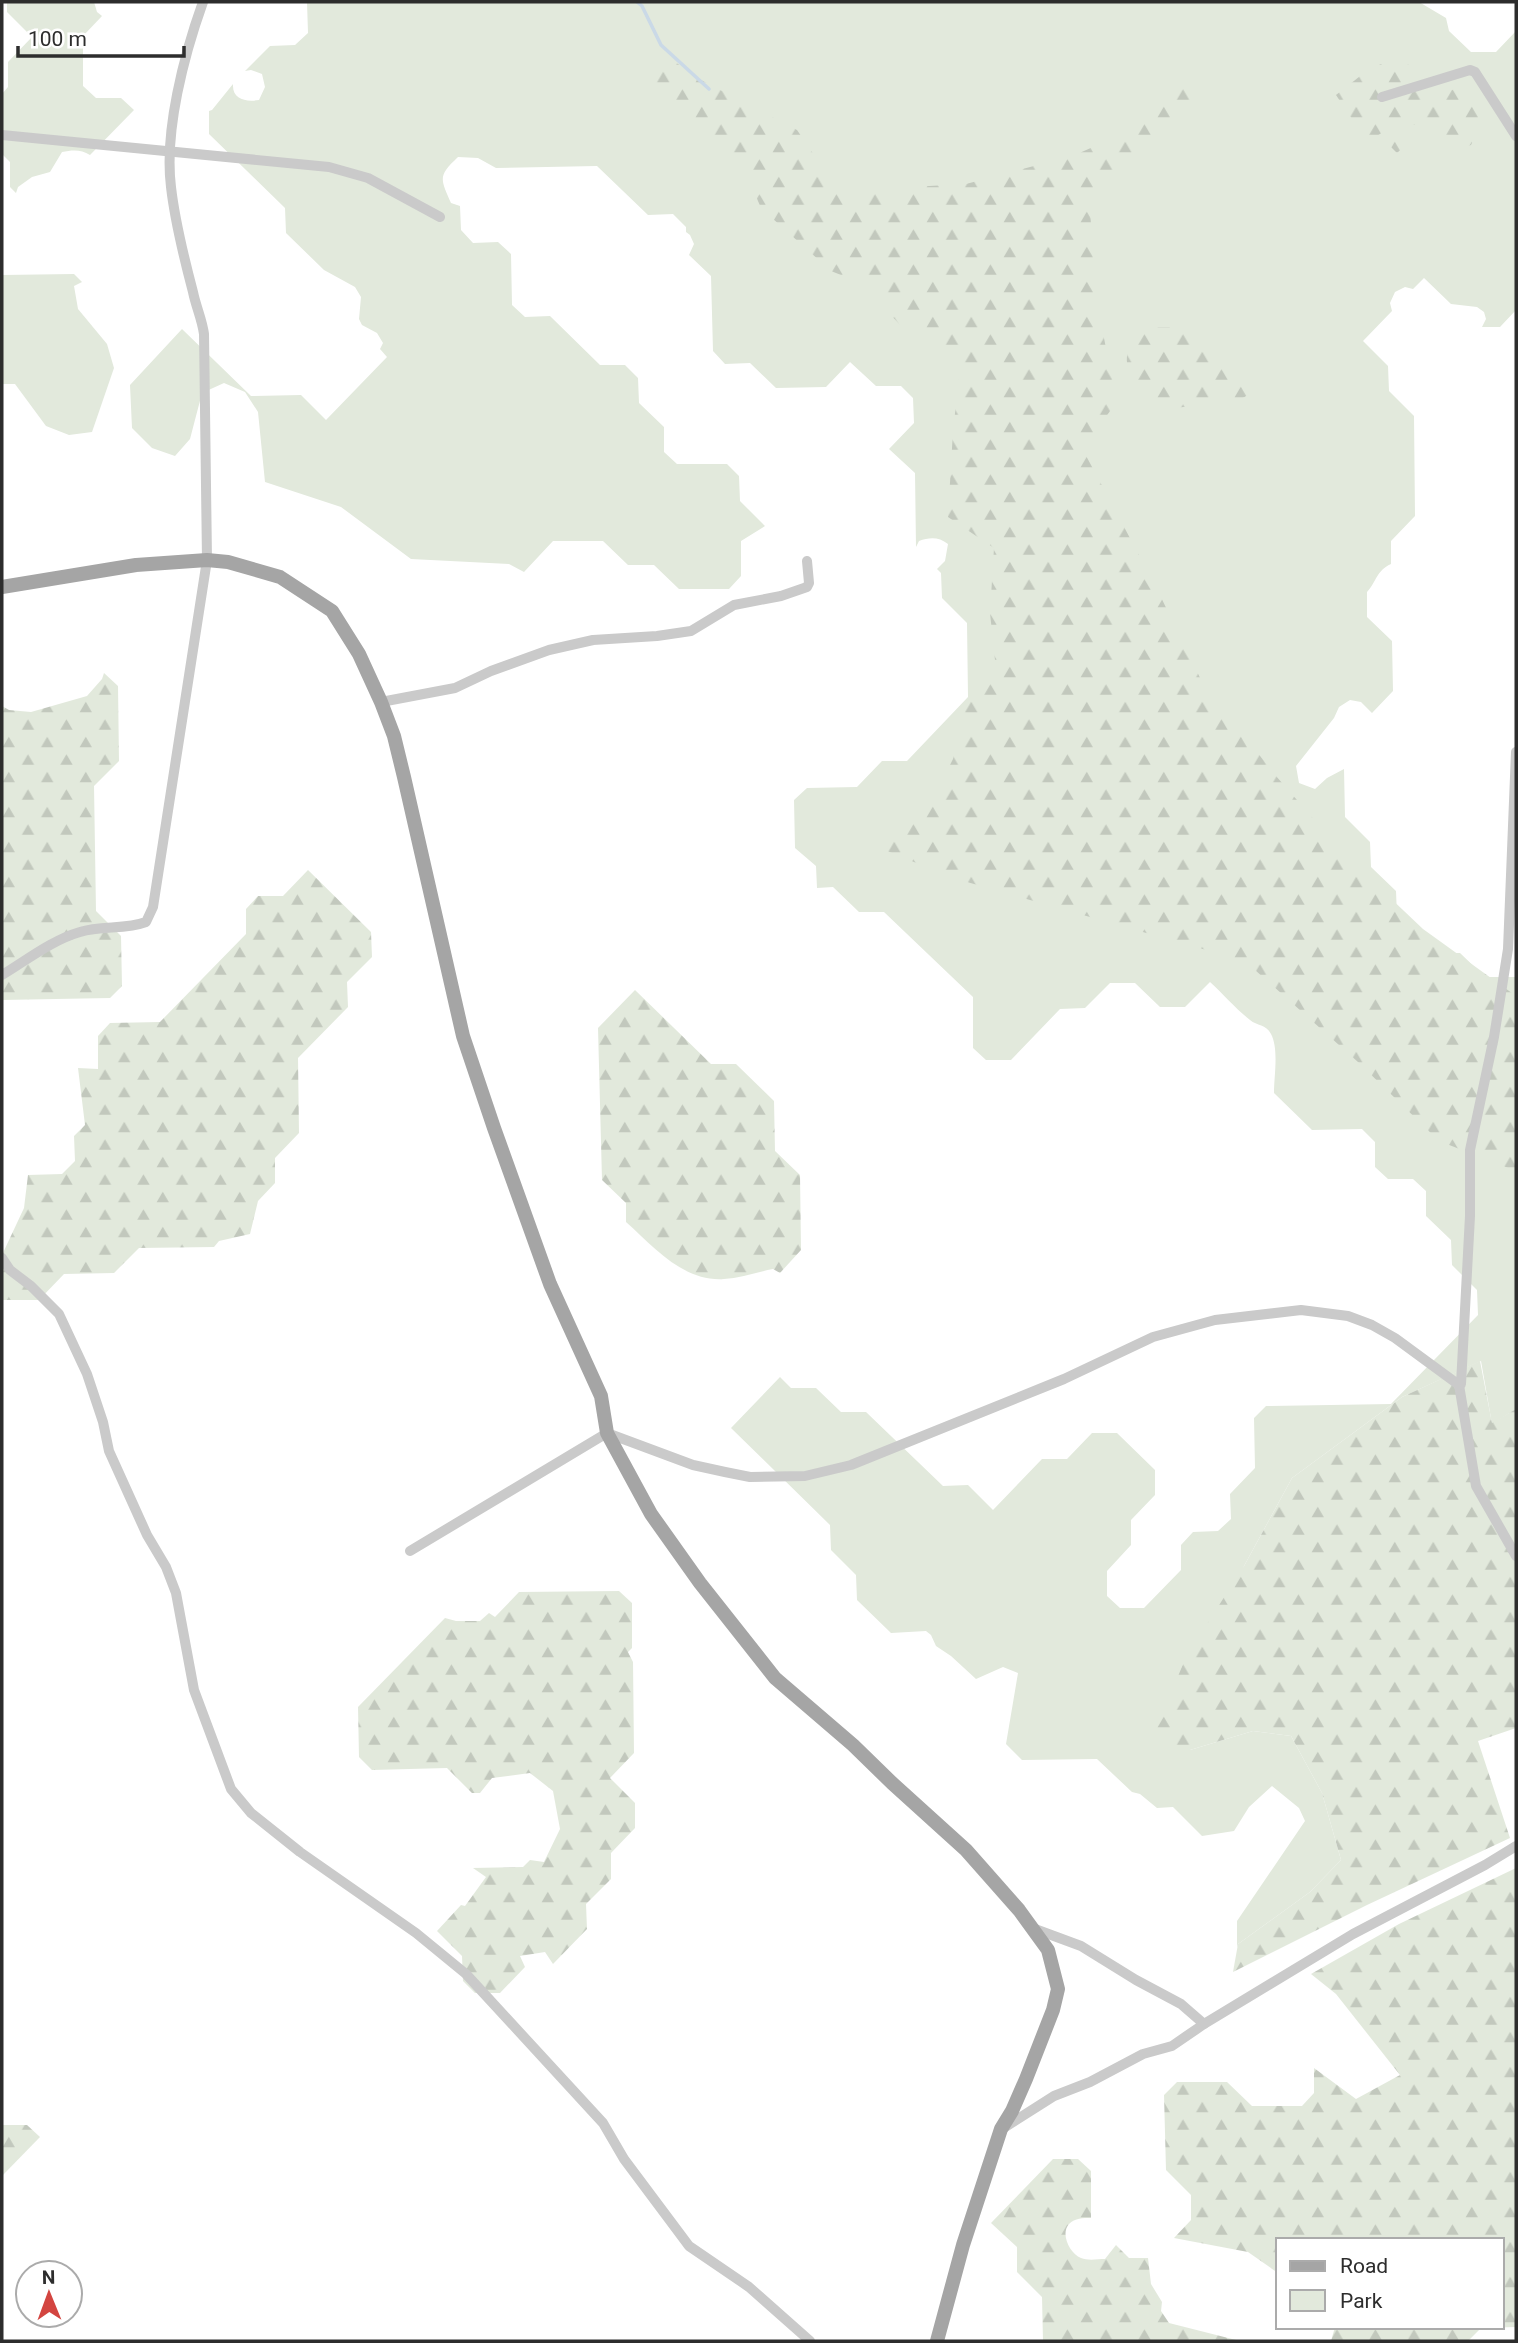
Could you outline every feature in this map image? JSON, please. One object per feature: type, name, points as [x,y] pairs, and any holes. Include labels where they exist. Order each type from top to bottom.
[{"type":"main road","points":[[2,587],[122,567],[207,560],[228,562],[280,577],[332,611],[359,654],[394,736],[452,977],[463,1036],[545,1271],[601,1396],[607,1433],[667,1538],[775,1678],[853,1745],[966,1850],[999,1885],[1035,1929],[1048,1950],[1058,1989],[1053,2010],[1031,2068],[1001,2129],[962,2245],[937,2341]]},
{"type":"street","points":[[2,975],[51,945],[81,931],[135,926],[146,922],[153,907],[207,560],[204,334],[173,200],[169,150],[184,65],[203,2]]},
{"type":"street","points":[[1382,97],[1470,70],[1475,72],[1516,136]]},
{"type":"street","points":[[2,135],[330,167],[368,178],[440,217]]},
{"type":"street","points":[[381,702],[455,688],[491,671],[549,650],[593,640],[691,631],[734,606],[807,587],[807,561]]},
{"type":"street","points":[[1516,752],[1508,949],[1470,1150],[1470,1216],[1459,1385],[1476,1486],[1516,1556]]},
{"type":"street","points":[[2,1258],[10,1270],[31,1286],[59,1314],[87,1374],[103,1422],[109,1451],[176,1593],[194,1690],[231,1789],[251,1814],[300,1852],[416,1933],[466,1974],[603,2123],[624,2159],[689,2246],[749,2287],[810,2341]]},
{"type":"street","points":[[410,1551],[607,1433],[693,1465],[725,1472],[751,1477],[805,1476],[851,1465],[1064,1379],[1153,1337],[1215,1320],[1301,1310],[1336,1314],[1372,1325],[1395,1338],[1459,1385]]},
{"type":"street","points":[[1001,2129],[1054,2095],[1090,2082],[1143,2054],[1172,2046],[1353,1934],[1485,1866],[1516,1846]]},
{"type":"street","points":[[1035,1929],[1081,1946],[1181,2004],[1204,2024]]},
{"type":"green space","points":[[7,2],[94,2],[97,12],[102,16],[83,36],[83,86],[96,98],[121,98],[134,110],[90,155],[76,150],[62,152],[50,172],[32,177],[18,187],[16,193],[10,187],[10,162],[2,154],[2,94],[8,87],[8,62],[32,37],[7,12]]},
{"type":"green space","points":[[307,2],[1419,2],[1446,18],[1449,31],[1471,52],[1496,52],[1516,31],[1516,310],[1500,327],[1482,327],[1486,319],[1484,312],[1477,307],[1451,304],[1424,278],[1413,289],[1405,287],[1395,292],[1390,303],[1392,311],[1363,341],[1388,366],[1389,391],[1414,416],[1415,516],[1391,541],[1391,564],[1379,573],[1367,592],[1367,617],[1392,641],[1393,691],[1372,713],[1361,702],[1350,700],[1339,707],[1334,718],[1296,766],[1299,783],[1315,789],[1327,778],[1344,769],[1345,817],[1370,842],[1371,867],[1396,891],[1397,916],[1434,953],[1460,953],[1485,977],[1516,977],[1516,1409],[1492,1424],[1481,1361],[1402,1397],[1292,1478],[1244,1566],[1190,1750],[1253,1731],[1291,1736],[1322,1793],[1341,1860],[1310,1892],[1238,1944],[1237,1948],[1237,1921],[1305,1821],[1299,1808],[1272,1786],[1249,1807],[1234,1831],[1202,1836],[1173,1807],[1157,1808],[1140,1794],[1132,1792],[1097,1759],[1022,1760],[1006,1744],[1018,1673],[1003,1667],[976,1679],[936,1646],[926,1631],[891,1633],[857,1600],[856,1575],[831,1550],[830,1525],[731,1428],[780,1377],[791,1388],[816,1388],[841,1412],[866,1412],[943,1486],[968,1485],[993,1510],[1042,1459],[1067,1459],[1092,1433],[1117,1433],[1155,1470],[1155,1495],[1131,1520],[1131,1545],[1107,1571],[1107,1596],[1120,1608],[1144,1608],[1181,1570],[1181,1545],[1193,1532],[1218,1531],[1231,1519],[1230,1494],[1255,1468],[1254,1418],[1266,1406],[1391,1404],[1478,1315],[1477,1290],[1452,1265],[1451,1240],[1426,1216],[1426,1191],[1413,1179],[1388,1179],[1375,1167],[1375,1142],[1362,1129],[1312,1130],[1274,1093],[1275,1055],[1269,1031],[1245,1016],[1210,982],[1185,1007],[1160,1007],[1135,983],[1110,983],[1085,1008],[1060,1009],[1011,1060],[986,1060],[973,1048],[973,997],[884,912],[859,912],[833,887],[817,888],[816,866],[795,848],[794,800],[807,788],[857,787],[882,761],[907,761],[968,697],[967,623],[942,598],[941,573],[937,569],[945,561],[948,544],[931,538],[919,541],[916,547],[915,473],[889,449],[914,423],[913,398],[901,386],[876,386],[850,362],[826,387],[776,388],[750,363],[725,364],[713,351],[711,276],[689,255],[694,244],[686,232],[686,227],[673,214],[648,215],[597,166],[496,168],[478,158],[458,157],[443,178],[451,203],[460,206],[461,230],[473,243],[498,242],[511,254],[512,305],[525,317],[550,316],[600,365],[625,365],[638,378],[639,403],[664,427],[664,452],[677,464],[727,464],[739,476],[740,501],[765,526],[741,541],[741,576],[729,589],[679,589],[654,565],[628,565],[603,541],[553,541],[524,572],[509,564],[411,559],[341,507],[265,482],[258,412],[245,392],[224,383],[202,393],[190,439],[175,456],[152,448],[132,428],[130,385],[182,329],[251,396],[301,395],[326,420],[387,357],[380,349],[383,343],[377,333],[362,325],[359,319],[361,297],[355,287],[324,270],[286,233],[285,208],[209,134],[209,111],[233,84],[237,97],[249,101],[259,100],[265,87],[262,74],[245,71],[270,46],[295,45],[308,33]]},
{"type":"green space","points":[[661,52],[699,79],[797,130],[842,196],[911,187],[966,184],[1075,155],[1140,126],[1181,78],[1201,102],[1130,158],[1090,208],[1095,294],[1117,402],[1082,448],[1156,587],[1203,684],[1276,776],[1345,855],[1423,929],[1516,996],[1516,1171],[1439,1141],[1358,1062],[1245,961],[953,878],[875,846],[933,799],[953,759],[967,702],[995,660],[990,613],[994,548],[948,517],[953,431],[961,360],[902,327],[861,283],[831,271],[761,208],[740,159],[652,86]]},
{"type":"green space","points":[[1399,60],[1409,65],[1416,79],[1428,88],[1449,90],[1468,84],[1478,99],[1481,113],[1471,145],[1459,146],[1422,127],[1399,122],[1366,140],[1336,95],[1373,68]]},
{"type":"green space","points":[[1397,128],[1410,141],[1397,153],[1385,141]]},
{"type":"green space","points":[[74,274],[82,282],[74,286],[78,309],[107,344],[114,368],[92,432],[69,435],[46,426],[15,384],[2,384],[2,275]]},
{"type":"green space","points":[[1152,327],[1169,327],[1197,335],[1222,364],[1239,368],[1248,376],[1249,394],[1236,400],[1210,399],[1180,408],[1148,404],[1132,378],[1127,361],[1130,345]]},
{"type":"green space","points":[[104,673],[118,686],[119,761],[94,786],[96,911],[121,936],[122,986],[110,998],[2,1000],[2,706],[9,710],[31,712],[87,696]]},
{"type":"green space","points":[[308,870],[371,932],[372,957],[347,982],[348,1007],[298,1058],[299,1133],[275,1158],[275,1183],[258,1201],[250,1234],[219,1241],[214,1247],[139,1248],[114,1273],[64,1274],[39,1300],[2,1300],[2,1255],[24,1208],[28,1175],[62,1174],[75,1161],[74,1136],[85,1125],[78,1068],[98,1069],[98,1036],[110,1023],[160,1022],[246,934],[246,909],[258,896],[283,896]]},
{"type":"green space","points":[[635,990],[711,1064],[736,1064],[774,1101],[775,1151],[800,1175],[801,1250],[780,1273],[773,1269],[724,1279],[695,1275],[682,1269],[626,1222],[626,1203],[602,1180],[598,1028]]},
{"type":"green space","points":[[1480,1361],[1492,1423],[1516,1409],[1516,1728],[1478,1741],[1510,1838],[1233,1972],[1238,1944],[1310,1892],[1341,1860],[1322,1793],[1291,1736],[1253,1731],[1190,1750],[1152,1739],[1186,1657],[1244,1566],[1292,1478],[1402,1397]]},
{"type":"green space","points":[[619,1591],[632,1603],[632,1648],[628,1652],[633,1662],[634,1753],[610,1778],[635,1803],[635,1828],[611,1853],[611,1879],[586,1904],[587,1929],[553,1964],[545,1952],[520,1956],[525,1967],[500,1993],[475,1993],[463,1981],[462,1956],[437,1931],[461,1905],[465,1906],[486,1877],[473,1868],[523,1867],[530,1860],[544,1862],[560,1829],[553,1791],[530,1773],[492,1778],[480,1793],[472,1793],[447,1768],[372,1770],[359,1757],[358,1707],[445,1618],[480,1621],[489,1613],[495,1617],[519,1592]]},
{"type":"green space","points":[[1516,1868],[1516,2327],[1504,2327],[1504,2238],[1276,2238],[1276,2272],[1248,2252],[1174,2238],[1191,2220],[1191,2195],[1166,2170],[1164,2095],[1177,2082],[1227,2082],[1252,2106],[1302,2106],[1314,2093],[1314,2068],[1356,2099],[1400,2075],[1336,1994],[1311,1974],[1399,1924]]},
{"type":"green space","points":[[2,2125],[27,2125],[40,2137],[2,2176]]},
{"type":"green space","points":[[1053,2159],[1078,2159],[1091,2171],[1091,2218],[1074,2221],[1066,2228],[1067,2243],[1077,2256],[1090,2260],[1105,2259],[1116,2245],[1129,2258],[1148,2258],[1151,2284],[1162,2302],[1161,2311],[1169,2323],[1240,2341],[1043,2341],[1042,2297],[1017,2272],[1017,2247],[991,2223]]},
{"type":"green space","points":[[1334,2329],[1480,2329],[1468,2341],[1331,2341]]},
{"type":"waterway","points":[[637,2],[642,6],[661,45],[709,89]]}]
